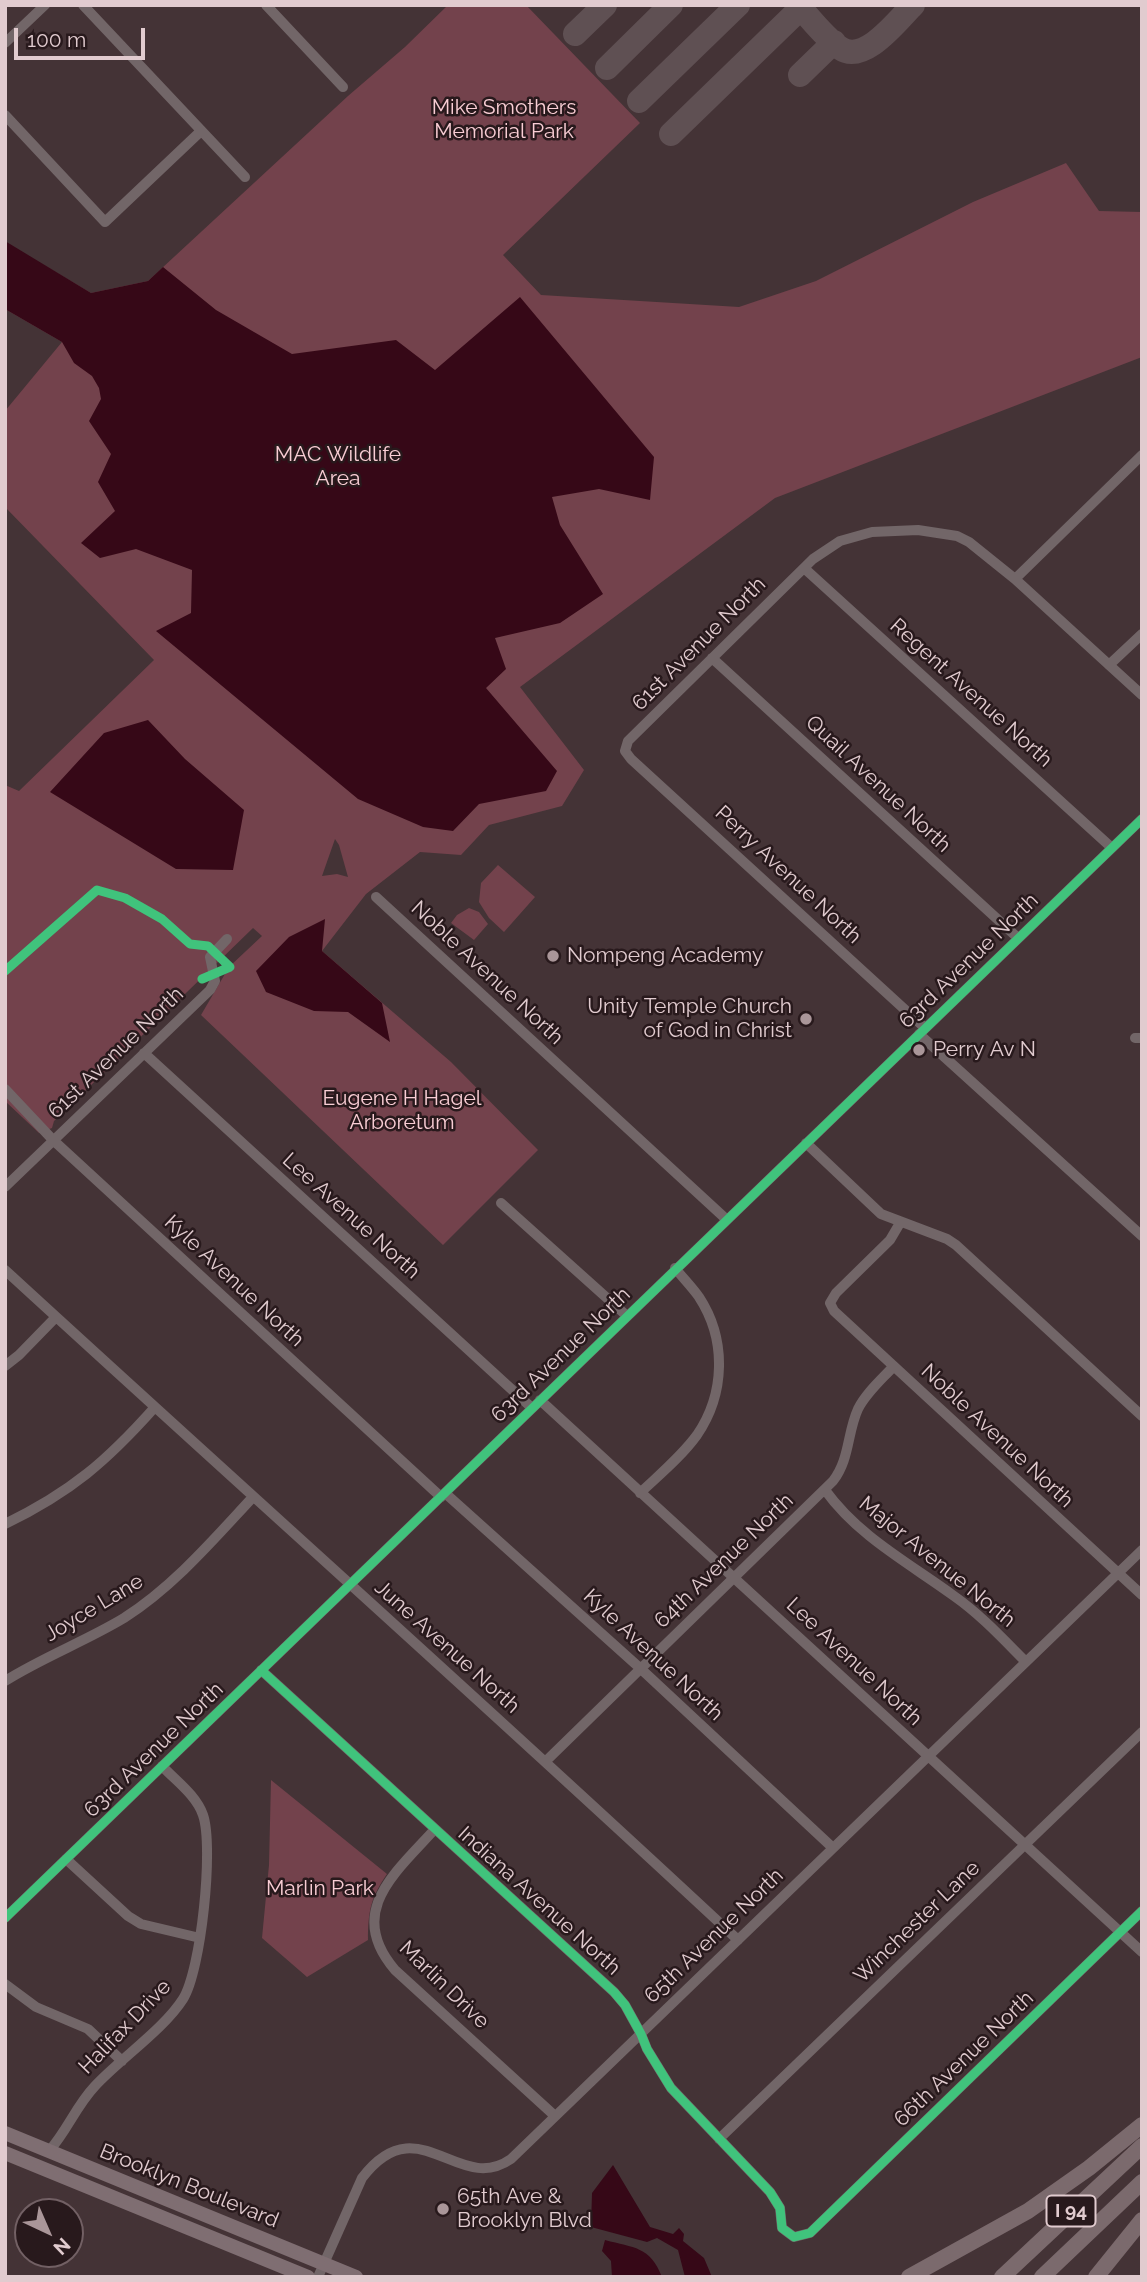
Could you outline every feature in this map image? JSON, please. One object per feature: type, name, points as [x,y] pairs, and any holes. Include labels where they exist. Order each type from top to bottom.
[{"type":"highway","points":[[909,2277],[1028,2211],[1089,2168],[1142,2125]]},
{"type":"highway","name":"I 94","points":[[1002,2277],[1142,2146]]},
{"type":"highway","name":"I 94","points":[[1042,2277],[1142,2182]]},
{"type":"highway","points":[[1096,2277],[1142,2220]]},
{"type":"main road","name":"Brooklyn Boulevard","points":[[5,2133],[321,2270],[356,2277]]},
{"type":"main road","name":"Brooklyn Boulevard","points":[[5,2153],[308,2277]]},
{"type":"street","points":[[5,43],[45,5]]},
{"type":"street","points":[[83,5],[245,177]]},
{"type":"street","points":[[266,5],[343,86]]},
{"type":"street","points":[[5,115],[106,222],[201,131]]},
{"type":"street","points":[[1015,579],[1142,455]]},
{"type":"street","name":"61st Avenue North","points":[[625,751],[628,741],[825,549],[855,535],[872,532],[918,530],[957,536],[969,542],[1015,579],[1142,695]]},
{"type":"street","name":"Regent Avenue North","points":[[804,568],[1112,848]]},
{"type":"street","points":[[1109,665],[1142,634]]},
{"type":"street","name":"Quail Avenue North","points":[[712,657],[1018,938]]},
{"type":"street","name":"Perry Avenue North","points":[[625,751],[1142,1236]]},
{"type":"street","name":"63rd Avenue North","points":[[5,1918],[1142,819]]},
{"type":"street","name":"Noble Avenue North","points":[[376,897],[726,1219]]},
{"type":"street","name":"61st Avenue North","points":[[5,1186],[210,990],[215,981],[210,957],[227,939]]},
{"type":"street","name":"Lee Avenue North","points":[[144,1053],[536,1404],[736,1578],[1142,1952]]},
{"type":"street","name":"Kyle Avenue North","points":[[5,1089],[53,1140],[443,1495],[641,1669],[833,1848]]},
{"type":"street","points":[[806,1143],[881,1214],[947,1239],[956,1245],[1142,1416]]},
{"type":"street","points":[[501,1203],[627,1316]]},
{"type":"street","name":"Noble Avenue North","points":[[900,1223],[890,1240],[836,1293],[830,1303],[834,1311],[1142,1595]]},
{"type":"street","points":[[640,1493],[695,1437],[707,1419],[719,1378],[719,1356],[709,1315],[698,1296],[675,1268]]},
{"type":"street","name":"June Avenue North","points":[[5,1270],[546,1761],[738,1940]]},
{"type":"street","points":[[5,1366],[56,1317]]},
{"type":"street","name":"64th Avenue North","points":[[546,1761],[825,1490],[840,1472],[845,1461],[859,1408],[867,1395],[894,1367]]},
{"type":"street","points":[[5,1524],[55,1498],[80,1481],[104,1461],[155,1407]]},
{"type":"street","name":"Major Avenue North","points":[[825,1490],[866,1534],[894,1557],[954,1596],[982,1618],[1026,1662]]},
{"type":"street","name":"Joyce Lane","points":[[5,1681],[123,1618],[152,1598],[203,1551],[253,1497]]},
{"type":"street","name":"65th Avenue North","points":[[321,2270],[362,2178],[384,2155],[413,2148],[427,2150],[478,2170],[490,2170],[511,2159],[1142,1550]]},
{"type":"street","name":"Indiana Avenue North","points":[[261,1670],[614,1992],[625,2005],[671,2088],[776,2199],[782,2228],[794,2237],[810,2233]]},
{"type":"street","name":"Winchester Lane","points":[[719,2139],[1142,1732]]},
{"type":"street","name":"Halifax Drive","points":[[49,2151],[63,2135],[83,2100],[181,2002],[191,1980],[200,1938],[207,1841],[203,1816],[197,1803],[162,1766]]},
{"type":"street","name":"Marlin Drive","points":[[435,1829],[383,1888],[374,1917],[379,1946],[395,1970],[555,2116]]},
{"type":"street","points":[[66,1859],[128,1916],[149,1926],[200,1938]]},
{"type":"street","name":"66th Avenue North","points":[[810,2233],[1142,1911]]},
{"type":"street","points":[[5,1984],[36,2007],[88,2029],[122,2061]]},
{"type":"green space","name":"MAC Wildlife Area","points":[[448,5],[526,5],[640,123],[503,255],[541,295],[739,307],[816,281],[973,202],[1066,163],[1099,211],[1142,212],[1142,357],[775,498],[520,687],[584,770],[562,806],[489,825],[461,855],[420,852],[366,894],[322,951],[451,1062],[538,1150],[443,1245],[201,1015],[229,967],[262,936],[253,928],[54,1121],[52,1128],[39,1133],[5,1101],[5,785],[19,791],[154,660],[5,507],[5,411],[62,342],[5,309],[5,242],[91,293],[148,281],[348,96],[405,47]],"holes":[[[335,839],[348,877],[337,874],[322,876]]]},
{"type":"green space","points":[[498,865],[535,897],[504,932],[489,918],[479,902],[481,883]]},
{"type":"green space","points":[[469,908],[479,912],[488,924],[474,940],[451,923],[457,915]]},
{"type":"green space","name":"Marlin Park","points":[[271,1780],[387,1874],[372,1905],[368,1940],[307,1977],[262,1938],[269,1865]]},
{"type":"shaded area","points":[[5,241],[91,293],[148,281],[163,267],[216,310],[292,354],[396,340],[435,370],[520,297],[654,457],[650,500],[599,489],[552,497],[560,525],[603,594],[560,623],[495,638],[506,669],[486,688],[557,771],[546,791],[479,804],[453,831],[423,827],[358,799],[156,631],[191,613],[192,570],[136,549],[100,558],[81,543],[115,511],[98,482],[111,454],[89,421],[101,399],[99,388],[92,376],[74,363],[62,342],[5,309]]},
{"type":"shaded area","points":[[148,720],[185,759],[244,810],[233,870],[176,869],[50,792],[104,733]]},
{"type":"shaded area","points":[[325,919],[322,951],[382,1003],[390,1042],[348,1012],[314,1011],[266,992],[256,971],[289,937]]},
{"type":"shaded area","points":[[613,2165],[650,2227],[673,2234],[679,2228],[684,2234],[683,2241],[704,2258],[712,2277],[685,2277],[678,2250],[657,2238],[647,2242],[591,2227],[592,2193]]},
{"type":"shaded area","points":[[605,2240],[640,2250],[652,2259],[662,2277],[612,2277],[611,2261],[602,2251]]},
{"type":"taxiway","points":[[575,34],[605,5]]},
{"type":"taxiway","points":[[607,68],[671,5]]},
{"type":"taxiway","points":[[639,101],[738,5]]},
{"type":"taxiway","points":[[798,5],[829,39],[849,52],[859,51],[880,39],[913,5]]},
{"type":"taxiway","points":[[671,134],[801,8]]},
{"type":"taxiway","points":[[800,75],[834,42]]},
{"type":"cycle path","points":[[5,1918],[1142,819]]},
{"type":"cycle path","points":[[5,971],[97,890],[125,898],[162,919],[190,944],[208,946],[230,967],[202,979]]},
{"type":"cycle path","points":[[261,1670],[614,1992],[625,2005],[671,2088],[770,2192],[780,2208],[782,2228],[794,2237],[810,2233],[1142,1911]]},
{"type":"place","name":"Nompeng Academy","points":[[553,956]]},
{"type":"place","name":"Unity Temple Church of God in Christ","points":[[806,1019]]},
{"type":"place","name":"Perry Av N","points":[[919,1050]]},
{"type":"place","name":"65th Ave & Brooklyn Blvd","points":[[443,2209]]},
{"type":"park label","name":"Mike Smothers Memorial Park","points":[[504,120]]},
{"type":"park label","name":"Eugene H Hagel Arboretum","points":[[402,1111]]}]
